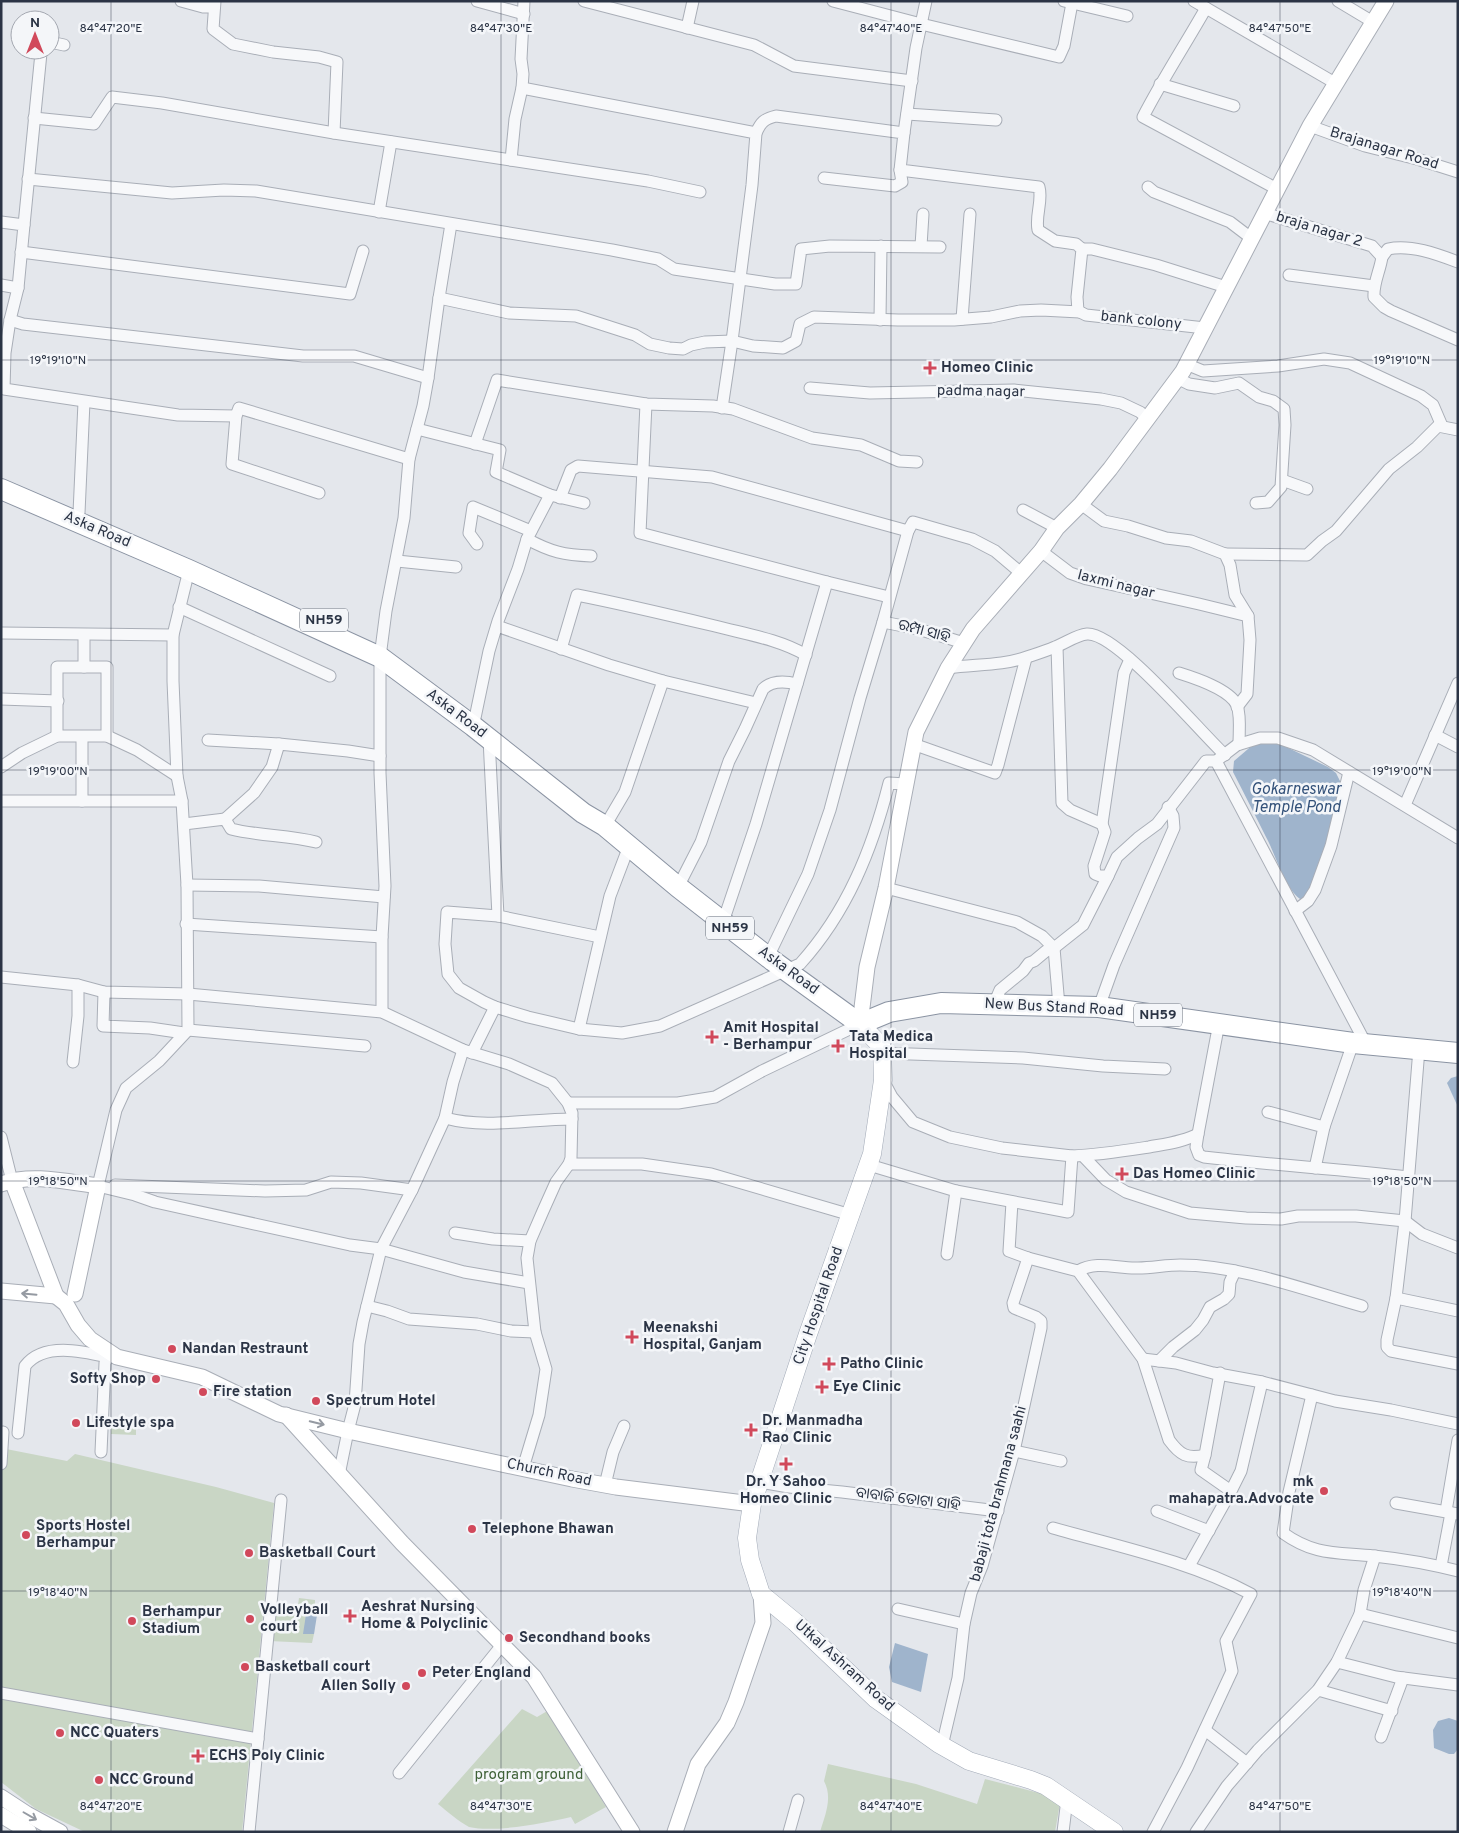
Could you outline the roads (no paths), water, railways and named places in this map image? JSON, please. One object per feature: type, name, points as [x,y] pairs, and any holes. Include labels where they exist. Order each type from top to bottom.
[{"type":"highway","name":"NH59","points":[[1,480],[79,513],[140,542],[231,579],[400,661],[582,803],[606,826]]},
{"type":"highway","name":"Aska Road","points":[[1,489],[380,651],[583,814],[606,826],[678,887],[768,957],[860,1024]]},
{"type":"highway","name":"New Bus Stand Road","points":[[860,1024],[889,1012],[941,1003],[1100,1007],[1359,1043],[1458,1052]]},
{"type":"main road","points":[[860,1024],[882,1047],[882,1053]]},
{"type":"main road","name":"City Hospital Road","points":[[761,1594],[750,1560],[747,1538],[752,1504],[808,1334],[872,1154],[883,1080],[882,1053]]},
{"type":"main road","name":"Utkal Ashram Road","points":[[761,1594],[795,1622],[876,1700],[942,1746],[968,1761],[1046,1786],[1114,1832]]},
{"type":"street","points":[[181,1],[214,4],[213,29],[233,44],[273,52],[319,57],[337,62],[334,133]]},
{"type":"street","points":[[477,1],[524,14]]},
{"type":"street","points":[[511,160],[514,119],[522,88],[521,59],[524,1]]},
{"type":"street","points":[[584,1],[754,46],[794,66],[912,81]]},
{"type":"street","points":[[687,28],[693,1]]},
{"type":"street","points":[[833,1],[1059,57],[1064,46],[1068,2],[1127,16]]},
{"type":"street","points":[[824,178],[896,186],[902,182],[900,170],[904,132],[926,1]]},
{"type":"street","points":[[1194,1],[1335,83]]},
{"type":"street","points":[[1338,1],[1373,22]]},
{"type":"street","points":[[568,1103],[678,1103],[715,1097],[762,1071],[860,1024],[866,967],[886,888],[913,744],[916,732],[948,668],[973,629],[1041,551],[1057,528],[1081,504],[1148,419],[1177,378],[1310,126],[1386,1]]},
{"type":"street","points":[[1206,8],[1179,57],[1160,84],[1142,117],[1277,189]]},
{"type":"street","points":[[60,44],[64,45]]},
{"type":"street","points":[[40,60],[18,288],[3,353],[4,389],[178,415],[236,416]]},
{"type":"street","points":[[1160,84],[1234,106]]},
{"type":"street","points":[[522,88],[756,133]]},
{"type":"street","points":[[34,118],[94,124],[112,97],[162,103],[334,133],[648,181],[700,192]]},
{"type":"street","points":[[907,114],[996,120]]},
{"type":"street","points":[[722,408],[740,278],[756,133],[761,123],[765,119],[776,116],[904,132]]},
{"type":"street","name":"Brajanagar Road","points":[[1310,126],[1365,146],[1417,158],[1458,172]]},
{"type":"street","points":[[379,212],[391,142]]},
{"type":"street","points":[[900,170],[1039,187],[1041,192],[1036,222],[1038,230],[1055,241],[1076,244],[1082,249],[1092,249],[1138,261],[1226,287]]},
{"type":"street","points":[[28,179],[172,193],[224,190],[256,191],[612,250],[658,259],[674,269],[775,284],[796,284],[801,249],[830,246],[940,247]]},
{"type":"street","points":[[1148,188],[1230,222],[1251,238]]},
{"type":"street","name":"braja nagar 2","points":[[1264,213],[1372,246],[1382,257]]},
{"type":"street","points":[[921,246],[922,214]]},
{"type":"street","points":[[962,319],[970,214]]},
{"type":"street","points":[[1,222],[24,225]]},
{"type":"street","points":[[382,1012],[384,897],[380,756],[380,651],[404,518],[409,459],[428,378],[451,224]]},
{"type":"street","points":[[880,320],[881,246]]},
{"type":"street","points":[[1458,262],[1417,250],[1397,247],[1388,249],[1382,257],[1381,269],[1374,286],[1374,297],[1384,307],[1458,340]]},
{"type":"street","points":[[1079,312],[1077,297],[1082,249]]},
{"type":"street","points":[[21,252],[350,294],[363,251]]},
{"type":"street","points":[[1289,275],[1324,278],[1374,286]]},
{"type":"street","points":[[1,285],[18,288]]},
{"type":"street","points":[[439,298],[509,313],[576,316],[635,335],[650,344],[669,348],[683,349],[705,342],[732,341]]},
{"type":"street","name":"bank colony","points":[[732,341],[753,346],[783,348],[796,341],[800,324],[814,317],[880,320],[962,319],[991,317],[1034,310],[1079,312],[1086,315],[1204,328]]},
{"type":"street","points":[[10,320],[23,324],[303,356],[354,356],[428,378]]},
{"type":"street","points":[[1186,364],[1203,371],[1278,366],[1324,359],[1350,363],[1421,396],[1433,404],[1442,426]]},
{"type":"street","points":[[1177,378],[1189,384],[1215,388],[1239,383],[1259,397],[1284,408],[1286,417],[1281,487],[1268,502],[1256,503]]},
{"type":"street","points":[[475,444],[497,380],[646,404],[733,409],[791,432],[812,438],[861,446],[899,462],[918,462]]},
{"type":"street","name":"padma nagar","points":[[810,388],[870,394],[1014,390],[1101,399],[1121,403],[1140,412],[1148,419]]},
{"type":"street","points":[[79,513],[84,402]]},
{"type":"street","points":[[646,404],[640,533],[889,597]]},
{"type":"street","points":[[319,493],[232,464],[236,416],[240,408],[409,459]]},
{"type":"street","points":[[1081,504],[1104,521],[1128,526],[1166,538],[1192,541],[1225,554],[1307,555],[1336,531],[1389,469],[1417,447],[1438,426],[1458,430]]},
{"type":"street","points":[[417,429],[500,450],[496,472],[555,497],[584,503]]},
{"type":"street","points":[[475,718],[489,651],[529,535],[574,466],[712,477],[908,531]]},
{"type":"street","points":[[1282,480],[1307,489]]},
{"type":"street","points":[[477,544],[469,533],[473,506],[529,535],[544,548],[566,555],[591,556]]},
{"type":"street","points":[[1023,510],[1057,528]]},
{"type":"street","points":[[768,957],[808,874],[830,810],[908,531],[913,522],[972,539],[995,551],[1021,573]]},
{"type":"street","name":"laxmi nagar","points":[[1041,551],[1070,573],[1086,579],[1248,616]]},
{"type":"street","points":[[1225,554],[1230,565],[1235,595],[1248,616],[1250,640],[1248,694],[1238,707]]},
{"type":"street","points":[[397,561],[456,567]]},
{"type":"street","points":[[72,1311],[116,1110],[126,1088],[158,1061],[186,1031],[188,994],[187,884],[184,824],[178,776],[173,681],[173,635],[188,570]]},
{"type":"street","points":[[723,922],[756,824],[827,582]]},
{"type":"street","points":[[561,649],[577,595],[744,633],[785,645],[806,655]]},
{"type":"street","points":[[179,607],[330,676]]},
{"type":"street","name":"ରମ୍ପା ସାହି","points":[[883,622],[918,629],[964,643]]},
{"type":"street","points":[[498,626],[561,649],[663,681],[756,703]]},
{"type":"street","points":[[1,633],[173,635]]},
{"type":"street","points":[[948,668],[1002,664],[1026,658],[1087,634],[1096,636],[1107,641],[1131,661],[1221,758],[1359,1043],[1324,1127],[1315,1168]]},
{"type":"street","points":[[84,635],[84,667]]},
{"type":"street","points":[[1057,647],[1062,803],[1070,810],[1102,824]]},
{"type":"street","points":[[913,744],[994,773],[998,765],[1026,658]]},
{"type":"street","points":[[1108,876],[1095,874],[1094,866],[1105,832],[1102,824],[1124,673],[1131,661]]},
{"type":"street","points":[[57,736],[57,667],[107,667],[107,736]]},
{"type":"street","points":[[1179,673],[1202,680],[1233,699],[1238,707],[1239,744]]},
{"type":"street","points":[[606,826],[625,792],[663,681]]},
{"type":"street","points":[[678,887],[701,842],[728,761],[763,689],[768,684],[776,682],[797,684]]},
{"type":"street","points":[[1405,805],[1458,683]]},
{"type":"street","points":[[1,699],[58,701]]},
{"type":"street","points":[[1435,735],[1458,747]]},
{"type":"street","points":[[1,767],[28,750],[57,736],[107,736],[137,750],[178,776]]},
{"type":"street","points":[[82,737],[82,801]]},
{"type":"street","points":[[994,1004],[1000,990],[1023,971],[1029,962],[1034,961],[1046,951],[1054,948],[1083,925],[1117,857],[1156,824],[1206,761],[1221,758],[1239,744],[1260,738],[1278,738],[1313,750],[1458,838]]},
{"type":"street","points":[[489,739],[498,916]]},
{"type":"street","points":[[208,740],[279,744],[380,756]]},
{"type":"street","points":[[184,824],[225,819],[254,793],[272,768],[279,744]]},
{"type":"street","points":[[1295,911],[1308,901],[1315,890],[1332,846],[1350,772]]},
{"type":"street","points":[[600,937],[498,916],[447,912],[445,944],[448,974],[459,988],[484,1002],[528,1017],[579,1030],[622,1033],[660,1026],[800,964],[816,946],[850,893],[874,839],[889,783],[906,784]]},
{"type":"street","points":[[1,801],[182,801]]},
{"type":"street","points":[[1100,1007],[1114,965],[1174,828],[1173,816],[1168,807]]},
{"type":"street","points":[[225,819],[231,829],[272,836],[296,837],[316,842]]},
{"type":"street","points":[[579,1030],[610,896],[629,846]]},
{"type":"street","points":[[187,884],[259,886],[384,897]]},
{"type":"street","points":[[886,888],[1017,922],[1042,936],[1054,948],[1059,1006]]},
{"type":"street","points":[[186,924],[382,936]]},
{"type":"street","points":[[1,977],[78,986],[104,992],[188,994],[382,1012],[467,1052],[509,1064],[552,1083],[568,1103],[572,1113],[571,1158],[556,1182],[530,1241],[527,1258],[535,1332],[546,1369],[539,1415],[523,1468]]},
{"type":"street","points":[[73,1062],[78,986]]},
{"type":"street","points":[[104,992],[103,1026],[150,1028],[365,1046]]},
{"type":"street","points":[[340,1475],[355,1404],[359,1344],[381,1249],[412,1190],[445,1118],[453,1082],[467,1052],[496,1007]]},
{"type":"street","points":[[1219,1023],[1196,1147],[1199,1155],[1204,1158],[1408,1177]]},
{"type":"street","points":[[1419,1049],[1405,1221],[1396,1298],[1387,1347],[1391,1352],[1458,1364]]},
{"type":"street","points":[[882,1053],[1023,1058],[1102,1066],[1165,1069]]},
{"type":"street","points":[[883,1080],[892,1097],[913,1122],[950,1137],[1002,1148],[1078,1156],[1110,1154],[1188,1139],[1198,1134]]},
{"type":"street","points":[[1268,1112],[1324,1127]]},
{"type":"street","points":[[445,1118],[461,1122],[489,1124],[572,1119]]},
{"type":"street","points":[[1,1137],[6,1183],[56,1296]]},
{"type":"street","points":[[868,1165],[956,1191],[1068,1212],[1078,1156]]},
{"type":"street","points":[[1078,1156],[1106,1180],[1126,1192],[1190,1213],[1281,1219],[1298,1216],[1356,1216],[1405,1221],[1422,1234],[1458,1248]]},
{"type":"street","points":[[569,1164],[642,1164],[711,1174],[851,1215]]},
{"type":"street","points":[[6,1183],[48,1179],[98,1186],[135,1194],[155,1202],[350,1245],[381,1249],[464,1272],[529,1283]]},
{"type":"street","points":[[98,1186],[158,1186],[265,1191],[306,1190],[331,1182],[361,1183],[412,1190]]},
{"type":"street","points":[[947,1254],[956,1191]]},
{"type":"street","points":[[1012,1202],[1009,1251],[1028,1258],[1078,1271],[1096,1265],[1138,1268],[1180,1265],[1234,1271],[1362,1306]]},
{"type":"street","points":[[455,1233],[493,1239],[530,1241]]},
{"type":"street","name":"babaji tota brahmana saahi","points":[[942,1746],[958,1678],[964,1624],[1014,1451],[1041,1328],[1041,1321],[1036,1317],[1014,1308],[1028,1258]]},
{"type":"street","points":[[1078,1271],[1143,1359],[1169,1440],[1177,1451],[1193,1458],[1205,1455]]},
{"type":"street","points":[[1160,1361],[1173,1347],[1194,1330],[1203,1320],[1210,1307],[1224,1299],[1228,1294],[1234,1271]]},
{"type":"street","points":[[1,1291],[56,1296],[63,1293],[75,1294]]},
{"type":"street","name":"Church Road","points":[[56,1296],[72,1311],[78,1325],[90,1339],[108,1355],[202,1377],[279,1414],[605,1485],[752,1504]]},
{"type":"street","points":[[1396,1298],[1458,1311]]},
{"type":"street","points":[[367,1306],[409,1319],[477,1324],[512,1331],[535,1332]]},
{"type":"street","points":[[18,1433],[25,1366],[30,1359],[56,1350],[108,1355],[105,1363],[101,1452]]},
{"type":"street","points":[[1143,1359],[1176,1363],[1312,1395],[1458,1424]]},
{"type":"street","points":[[1220,1373],[1201,1470],[1231,1491]]},
{"type":"street","points":[[1189,1566],[1241,1471],[1262,1382]]},
{"type":"street","points":[[1312,1395],[1289,1492],[1283,1533],[1293,1540],[1327,1553],[1374,1556],[1441,1566],[1458,1571]]},
{"type":"street","points":[[286,1415],[392,1532],[534,1677],[632,1832]]},
{"type":"street","points":[[605,1485],[613,1452],[624,1426]]},
{"type":"street","points":[[1,1464],[4,1432]]},
{"type":"street","points":[[1441,1566],[1452,1513],[1458,1440]]},
{"type":"street","points":[[1014,1451],[1061,1461]]},
{"type":"street","name":"ବାବାଜି ତୋଟା ସାହି","points":[[759,1482],[998,1511]]},
{"type":"street","points":[[249,1832],[281,1500]]},
{"type":"street","points":[[1396,1503],[1452,1513]]},
{"type":"street","points":[[1157,1511],[1209,1531]]},
{"type":"street","points":[[1053,1528],[1189,1566],[1251,1594],[1226,1641],[1232,1671],[1187,1768],[1153,1832]]},
{"type":"street","points":[[392,1532],[407,1538],[539,1673],[622,1806],[642,1832]]},
{"type":"street","points":[[1196,1832],[1227,1786],[1296,1710],[1318,1690],[1337,1662],[1360,1614],[1364,1590],[1374,1556]]},
{"type":"street","points":[[675,1832],[698,1764],[727,1723],[736,1702],[763,1623],[761,1594]]},
{"type":"street","points":[[898,1609],[964,1624]]},
{"type":"street","points":[[1360,1614],[1458,1638]]},
{"type":"street","points":[[399,1773],[502,1645]]},
{"type":"street","points":[[1337,1662],[1403,1678],[1458,1685]]},
{"type":"street","points":[[1381,1737],[1403,1678]]},
{"type":"street","points":[[1318,1690],[1392,1711]]},
{"type":"street","points":[[1,1693],[258,1739]]},
{"type":"street","points":[[1205,1730],[1248,1763]]},
{"type":"street","points":[[1,1797],[60,1832]]},
{"type":"street","points":[[1063,1832],[1067,1799]]},
{"type":"street","points":[[789,1832],[798,1800]]},
{"type":"street","points":[[1,1815],[29,1832]]},
{"type":"water","name":"Gokarneswar Temple Pond","points":[[1255,743],[1280,744],[1328,767],[1336,773],[1342,785],[1343,793],[1311,892],[1302,900],[1296,896],[1281,872],[1233,772],[1234,761]]},
{"type":"water","points":[[1458,1076],[1458,1107],[1447,1083],[1451,1078]]},
{"type":"water","points":[[307,1608],[318,1609],[314,1634],[303,1634]]},
{"type":"water","points":[[895,1643],[928,1654],[921,1692],[892,1682],[889,1667]]},
{"type":"water","points":[[1449,1718],[1458,1721],[1458,1749],[1454,1754],[1434,1748],[1433,1730],[1438,1721]]},
{"type":"place","name":"Homeo Clinic","points":[[930,368]]},
{"type":"place","name":"Amit Hospital - Berhampur","points":[[712,1037]]},
{"type":"place","name":"Tata Medica Hospital","points":[[838,1046]]},
{"type":"place","name":"Das Homeo Clinic","points":[[1122,1174]]},
{"type":"place","name":"Meenakshi Hospital, Ganjam","points":[[632,1337]]},
{"type":"place","name":"Nandan Restraunt","points":[[172,1349]]},
{"type":"place","name":"Patho Clinic","points":[[829,1364]]},
{"type":"place","name":"Softy Shop","points":[[156,1379]]},
{"type":"place","name":"Eye Clinic","points":[[822,1387]]},
{"type":"place","name":"Fire station","points":[[203,1392]]},
{"type":"place","name":"Spectrum Hotel","points":[[316,1401]]},
{"type":"place","name":"Lifestyle spa","points":[[76,1423]]},
{"type":"place","name":"Dr. Manmadha Rao Clinic","points":[[751,1430]]},
{"type":"place","name":"Dr. Y Sahoo Homeo Clinic","points":[[786,1464]]},
{"type":"place","name":"mk mahapatra.Advocate","points":[[1324,1491]]},
{"type":"place","name":"Telephone Bhawan","points":[[472,1529]]},
{"type":"place","name":"Sports Hostel Berhampur","points":[[26,1535]]},
{"type":"place","name":"Basketball Court","points":[[249,1553]]},
{"type":"place","name":"Aeshrat Nursing Home & Polyclinic","points":[[350,1616]]},
{"type":"place","name":"Volleyball court","points":[[250,1619]]},
{"type":"place","name":"Berhampur Stadium","points":[[132,1621]]},
{"type":"place","name":"Secondhand books","points":[[509,1638]]},
{"type":"place","name":"Basketball court","points":[[245,1667]]},
{"type":"place","name":"Peter England","points":[[422,1673]]},
{"type":"place","name":"Allen Solly","points":[[406,1686]]},
{"type":"place","name":"NCC Quaters","points":[[60,1733]]},
{"type":"place","name":"ECHS Poly Clinic","points":[[198,1756]]},
{"type":"place","name":"NCC Ground","points":[[99,1780]]},
{"type":"park label","name":"program ground","points":[[529,1775]]}]
